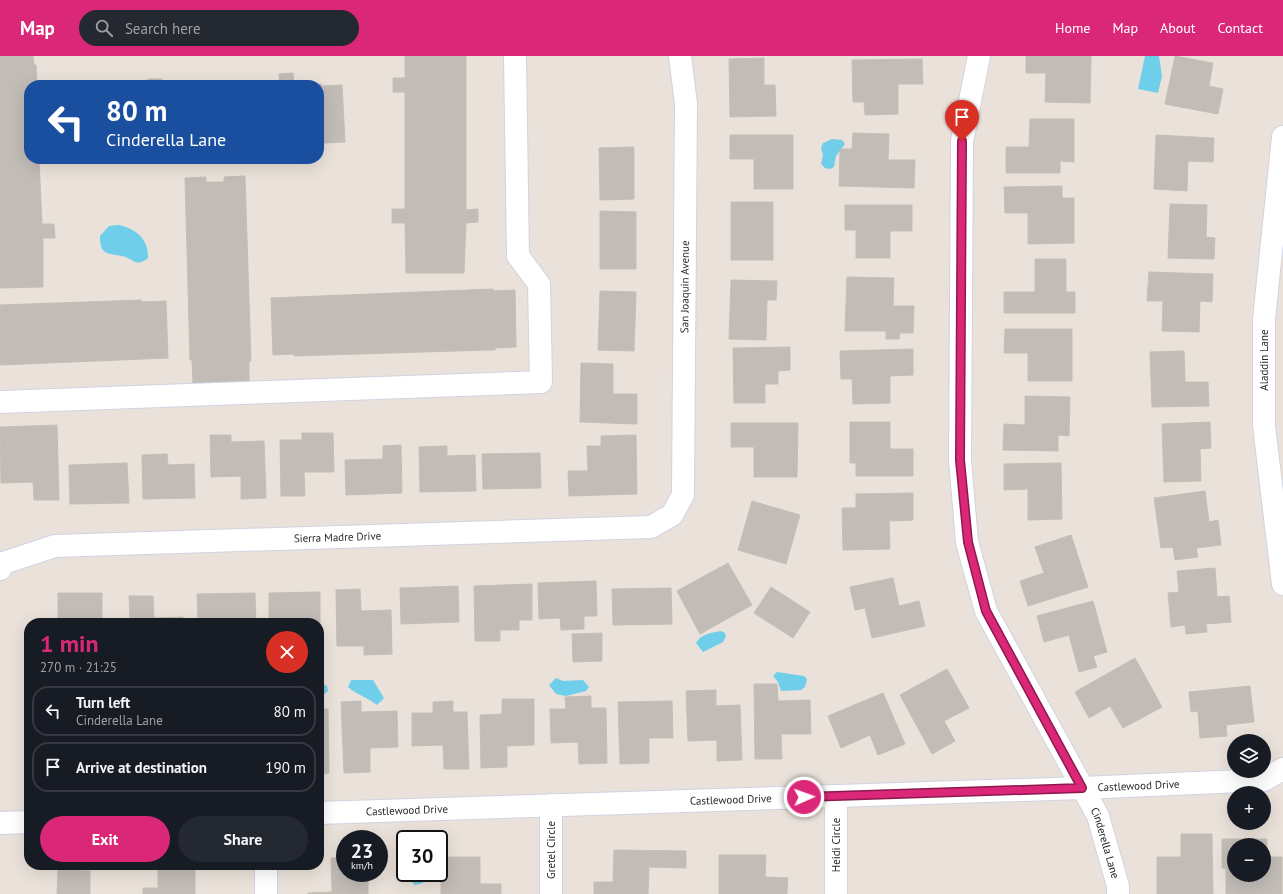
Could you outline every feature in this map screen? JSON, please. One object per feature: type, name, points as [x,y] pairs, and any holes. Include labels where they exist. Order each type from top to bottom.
[{"type":"street","points":[[0,402],[541,382],[539,284],[518,256],[515,56]]},
{"type":"street","name":"San Joaquin Avenue","points":[[672,515],[683,495],[686,104],[680,56]]},
{"type":"street","name":"Cinderella Lane","points":[[979,56],[962,141],[960,460],[968,542],[986,611],[1098,816],[1118,886],[1118,894]]},
{"type":"street","name":"Aladdin Lane","points":[[1283,137],[1264,319],[1264,426],[1283,584]]},
{"type":"street","name":"Sierra Madre Drive","points":[[2,566],[55,546],[651,526],[672,515]]},
{"type":"street","name":"Castlewood Drive","points":[[324,813],[1082,788],[1264,780],[1283,769]]},
{"type":"street","name":"Heidi Circle","points":[[836,796],[836,894]]},
{"type":"street","name":"Gretel Circle","points":[[551,805],[551,894]]},
{"type":"street","points":[[0,823],[24,822]]},
{"type":"street","points":[[266,870],[266,894]]},
{"type":"water","points":[[1145,56],[1159,56],[1162,76],[1158,93],[1138,89]]},
{"type":"water","points":[[832,139],[842,140],[845,144],[836,156],[834,167],[830,169],[825,168],[821,164],[823,155],[821,148],[823,143]]},
{"type":"water","points":[[119,225],[136,232],[144,240],[148,251],[148,258],[137,263],[126,257],[109,254],[103,250],[101,247],[100,236],[109,226]]},
{"type":"water","points":[[720,631],[724,632],[726,636],[723,642],[703,652],[696,643],[698,640],[706,634]]},
{"type":"water","points":[[777,672],[804,676],[807,679],[805,687],[801,690],[781,691],[778,682],[773,676]]},
{"type":"water","points":[[556,678],[563,681],[583,680],[589,687],[586,691],[566,696],[556,694],[549,685]]},
{"type":"water","points":[[351,680],[373,680],[384,698],[377,705],[348,687]]},
{"type":"water","points":[[324,685],[327,686],[328,691],[324,695]]},
{"type":"water","points":[[413,882],[423,882],[415,885]]},
{"type":"building","points":[[0,56],[33,56],[34,65],[36,65],[37,80],[24,80],[24,164],[39,164],[42,224],[54,224],[55,238],[43,238],[43,287],[0,288]]},
{"type":"building","points":[[405,56],[466,56],[466,210],[478,209],[478,222],[466,223],[464,273],[406,273],[405,223],[392,223],[392,209],[405,209],[405,92],[393,92],[393,78],[405,78]]},
{"type":"building","points":[[1026,56],[1091,56],[1090,103],[1045,102],[1046,73],[1026,73]]},
{"type":"building","points":[[1175,56],[1213,63],[1209,86],[1223,89],[1218,114],[1165,104]]},
{"type":"building","points":[[764,58],[764,85],[775,85],[776,116],[730,117],[729,59]]},
{"type":"building","points":[[922,59],[923,84],[898,84],[898,114],[865,115],[864,102],[853,102],[852,60]]},
{"type":"building","points":[[293,73],[294,80],[280,80],[279,74]]},
{"type":"building","points":[[148,79],[162,79],[162,80]]},
{"type":"building","points":[[342,85],[345,142],[324,143],[324,86]]},
{"type":"building","points":[[1030,119],[1074,119],[1074,162],[1060,161],[1060,173],[1006,173],[1006,147],[1029,147]]},
{"type":"building","points":[[853,133],[889,134],[888,160],[915,160],[914,188],[839,186],[840,149],[852,149]]},
{"type":"building","points":[[730,135],[793,135],[793,189],[754,189],[754,159],[730,159]]},
{"type":"building","points":[[1156,135],[1214,138],[1213,162],[1188,161],[1187,191],[1154,189]]},
{"type":"building","points":[[634,147],[634,199],[600,200],[599,148]]},
{"type":"building","points":[[245,176],[251,361],[249,361],[249,382],[193,384],[192,360],[190,360],[185,178],[206,177],[206,182],[224,182],[224,177]]},
{"type":"building","points":[[1062,186],[1062,198],[1074,198],[1074,243],[1028,244],[1028,213],[1005,213],[1004,187]]},
{"type":"building","points":[[731,202],[773,202],[773,260],[731,260]]},
{"type":"building","points":[[1170,204],[1207,205],[1206,237],[1215,238],[1214,259],[1168,258]]},
{"type":"building","points":[[845,205],[912,205],[912,231],[890,231],[890,258],[856,258],[856,230],[845,230]]},
{"type":"building","points":[[600,211],[636,212],[636,269],[600,269]]},
{"type":"building","points":[[1035,259],[1066,259],[1066,292],[1075,292],[1075,313],[1004,313],[1004,292],[1035,292]]},
{"type":"building","points":[[1149,272],[1213,274],[1212,302],[1200,301],[1199,332],[1162,331],[1163,301],[1147,301]]},
{"type":"building","points":[[847,277],[894,278],[893,306],[914,306],[913,333],[900,333],[899,339],[886,339],[886,331],[845,331]]},
{"type":"building","points":[[731,280],[777,281],[776,300],[767,300],[766,340],[729,339]]},
{"type":"building","points":[[493,289],[493,291],[515,290],[516,347],[495,348],[495,350],[294,356],[294,354],[273,355],[271,298]]},
{"type":"building","points":[[600,291],[636,292],[634,351],[598,350]]},
{"type":"building","points":[[141,300],[142,302],[166,301],[168,358],[0,365],[0,305]]},
{"type":"building","points":[[1005,329],[1072,329],[1072,381],[1028,381],[1028,353],[1004,353]]},
{"type":"building","points":[[790,347],[790,370],[778,371],[778,384],[765,384],[765,403],[734,403],[733,348]]},
{"type":"building","points":[[913,349],[913,375],[890,376],[890,403],[853,404],[852,379],[841,379],[840,351]]},
{"type":"building","points":[[1184,351],[1185,382],[1208,382],[1209,406],[1152,407],[1150,352]]},
{"type":"building","points":[[581,363],[613,364],[613,394],[637,394],[637,424],[580,422]]},
{"type":"building","points":[[1025,396],[1070,397],[1069,436],[1058,435],[1058,451],[1003,450],[1004,424],[1025,425]]},
{"type":"building","points":[[850,422],[890,422],[890,449],[913,449],[913,476],[856,476],[856,463],[850,463]]},
{"type":"building","points":[[1210,422],[1211,448],[1200,449],[1201,481],[1164,482],[1162,424]]},
{"type":"building","points":[[731,423],[798,423],[797,477],[754,477],[754,447],[731,447]]},
{"type":"building","points":[[57,425],[59,500],[34,500],[33,482],[1,483],[0,427]]},
{"type":"building","points":[[302,433],[333,433],[334,472],[304,472],[305,496],[281,496],[280,440],[302,440]]},
{"type":"building","points":[[210,435],[231,435],[231,442],[264,441],[266,498],[241,499],[241,476],[211,477]]},
{"type":"building","points":[[636,435],[637,494],[569,496],[568,471],[588,471],[587,446],[601,446],[601,436]]},
{"type":"building","points":[[401,445],[402,493],[346,495],[345,460],[383,459],[383,446]]},
{"type":"building","points":[[447,446],[447,456],[475,455],[476,491],[420,492],[419,447]]},
{"type":"building","points":[[540,453],[541,488],[483,489],[482,454]]},
{"type":"building","points":[[167,454],[168,465],[194,464],[195,498],[143,499],[142,455]]},
{"type":"building","points":[[127,463],[129,503],[70,504],[69,465]]},
{"type":"building","points":[[1061,463],[1062,519],[1028,520],[1028,489],[1004,490],[1004,464]]},
{"type":"building","points":[[1205,491],[1209,522],[1218,520],[1221,545],[1196,548],[1198,557],[1175,560],[1173,547],[1161,548],[1154,498]]},
{"type":"building","points":[[913,493],[913,520],[889,521],[890,549],[843,550],[842,508],[856,508],[856,494]]},
{"type":"building","points":[[752,501],[800,515],[786,564],[738,550]]},
{"type":"building","points":[[1071,535],[1088,587],[1028,606],[1020,581],[1044,573],[1035,547]]},
{"type":"building","points":[[728,563],[752,605],[700,634],[677,591]]},
{"type":"building","points":[[1215,568],[1217,597],[1229,596],[1231,622],[1206,624],[1207,632],[1186,634],[1185,625],[1171,627],[1168,593],[1179,592],[1177,571]]},
{"type":"building","points":[[893,578],[899,606],[919,601],[925,626],[872,638],[865,608],[855,610],[850,587]]},
{"type":"building","points":[[596,581],[597,616],[584,616],[584,629],[561,630],[560,618],[539,619],[538,583]]},
{"type":"building","points":[[532,584],[532,620],[519,620],[519,630],[500,630],[500,641],[475,641],[474,586]]},
{"type":"building","points":[[458,586],[459,622],[401,624],[400,588]]},
{"type":"building","points":[[771,587],[810,612],[793,638],[754,613]]},
{"type":"building","points":[[671,588],[672,624],[613,625],[612,589]]},
{"type":"building","points":[[360,589],[361,611],[391,610],[392,654],[364,655],[364,646],[337,646],[336,590]]},
{"type":"building","points":[[320,592],[320,618],[269,618],[269,593]]},
{"type":"building","points":[[58,593],[102,593],[102,618],[58,618]]},
{"type":"building","points":[[255,593],[256,618],[198,618],[197,594]]},
{"type":"building","points":[[129,596],[153,596],[154,618],[130,618]]},
{"type":"building","points":[[1093,601],[1107,652],[1093,656],[1097,667],[1079,672],[1069,635],[1044,642],[1037,616]]},
{"type":"building","points":[[183,617],[183,618],[154,618]]},
{"type":"building","points":[[602,633],[602,661],[573,662],[572,634]]},
{"type":"building","points":[[1135,658],[1162,707],[1123,728],[1110,706],[1089,718],[1075,692]]},
{"type":"building","points":[[947,669],[969,708],[944,721],[955,741],[932,754],[900,695]]},
{"type":"building","points":[[754,684],[777,684],[778,701],[810,700],[811,734],[781,734],[782,759],[755,759]]},
{"type":"building","points":[[1250,686],[1254,722],[1226,725],[1227,736],[1200,738],[1198,711],[1191,712],[1189,692]]},
{"type":"building","points":[[716,690],[716,706],[740,705],[742,760],[717,761],[717,740],[688,741],[686,691]]},
{"type":"building","points":[[883,693],[905,744],[878,755],[870,735],[841,748],[828,716]]},
{"type":"building","points":[[591,696],[591,708],[606,708],[607,763],[579,764],[578,742],[551,743],[550,709],[566,709],[565,697]]},
{"type":"building","points":[[502,699],[534,699],[534,745],[507,746],[507,767],[481,768],[480,715],[502,714]]},
{"type":"building","points":[[361,701],[361,712],[397,711],[398,747],[370,748],[370,772],[344,773],[341,702]]},
{"type":"building","points":[[453,701],[453,712],[467,712],[469,769],[444,769],[443,745],[412,746],[412,713],[433,713],[433,702]]},
{"type":"building","points":[[672,701],[673,738],[649,738],[649,763],[620,764],[618,702]]},
{"type":"building","points":[[324,709],[328,709],[329,773],[324,774]]},
{"type":"building","points":[[1181,834],[1212,834],[1213,894],[1157,894],[1157,857],[1181,857]]},
{"type":"building","points":[[1222,839],[1227,839],[1227,882],[1271,882],[1271,857],[1282,857],[1282,894],[1226,894],[1226,868],[1222,868]]},
{"type":"building","points":[[614,850],[686,851],[686,868],[649,867],[648,894],[594,894],[594,882],[613,882]]},
{"type":"building","points":[[719,855],[766,855],[765,877],[788,878],[787,894],[719,894]]},
{"type":"building","points":[[448,857],[480,857],[480,884],[501,884],[501,894],[441,894],[441,882],[448,882]]},
{"type":"building","points":[[331,858],[336,858],[336,882],[368,882],[368,894],[308,894],[332,892]]},
{"type":"building","points":[[58,870],[90,871],[90,894],[57,894]]},
{"type":"building","points":[[158,870],[195,870],[195,894],[143,894],[143,888],[158,888]]},
{"type":"route","points":[[804,797],[1082,788],[986,611],[968,542],[960,460],[962,141]]}]
